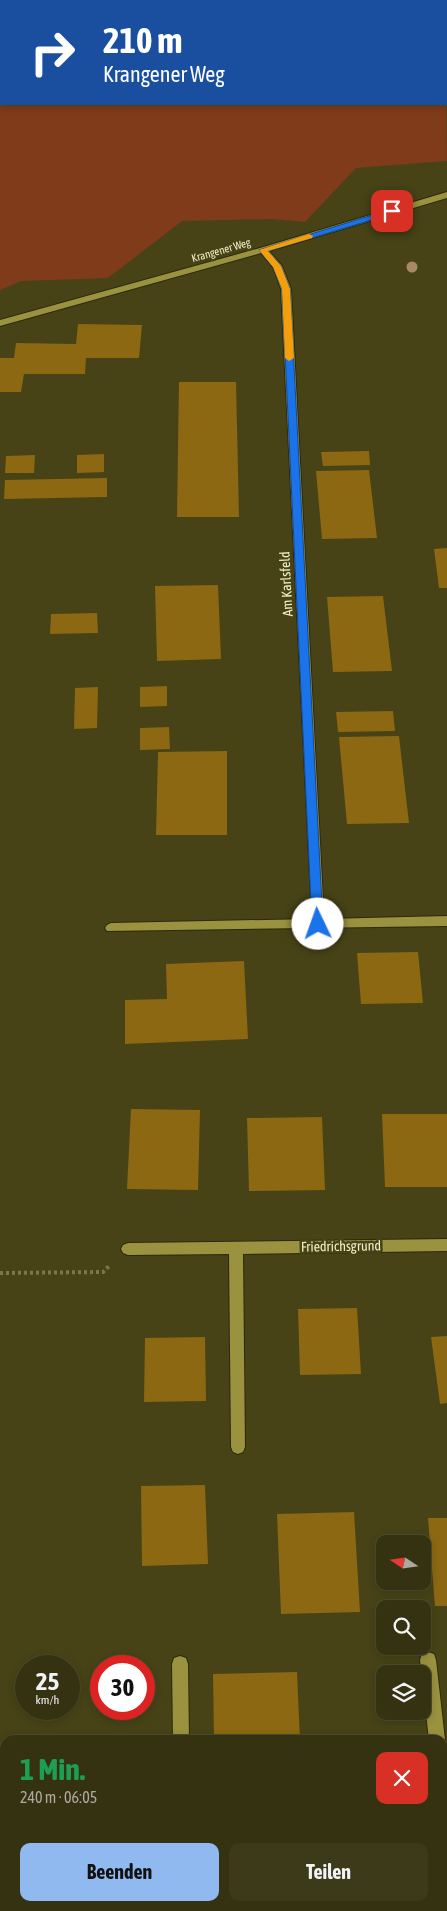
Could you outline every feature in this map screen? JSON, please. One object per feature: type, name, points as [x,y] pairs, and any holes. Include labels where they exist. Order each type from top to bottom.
[{"type":"street","name":"Krangener Weg","points":[[0,323],[263,250],[447,195]]},
{"type":"street","name":"Am Karlsfeld","points":[[263,250],[277,266],[286,289],[318,924]]},
{"type":"street","points":[[111,928],[447,921]]},
{"type":"street","name":"Friedrichsgrund","points":[[128,1249],[447,1245]]},
{"type":"street","points":[[236,1248],[238,1447]]},
{"type":"street","points":[[428,1660],[436,1735]]},
{"type":"street","points":[[180,1664],[181,1735]]},
{"type":"path","points":[[0,1273],[103,1272],[128,1249]]},
{"type":"shaded area","points":[[0,105],[446,105],[447,161],[356,168],[305,222],[273,219],[182,221],[108,278],[21,281],[0,290]]},
{"type":"building","points":[[78,324],[142,325],[139,358],[86,358],[85,374],[24,374],[21,392],[0,392],[0,358],[14,358],[16,343],[76,344]]},
{"type":"building","points":[[179,382],[236,382],[239,517],[177,517]]},
{"type":"building","points":[[369,451],[370,465],[323,466],[321,452]]},
{"type":"building","points":[[104,454],[104,472],[77,473],[77,455]]},
{"type":"building","points":[[35,455],[34,473],[5,473],[6,456]]},
{"type":"building","points":[[369,470],[377,538],[322,539],[316,471]]},
{"type":"building","points":[[107,478],[107,497],[4,499],[5,480]]},
{"type":"building","points":[[447,548],[447,588],[439,588],[434,549]]},
{"type":"building","points":[[218,585],[221,659],[157,661],[155,586]]},
{"type":"building","points":[[383,596],[392,671],[333,672],[327,597]]},
{"type":"building","points":[[97,613],[98,633],[50,634],[51,614]]},
{"type":"building","points":[[167,686],[167,706],[140,707],[140,687]]},
{"type":"building","points":[[98,687],[97,728],[74,729],[75,688]]},
{"type":"building","points":[[393,711],[395,731],[338,732],[336,712]]},
{"type":"building","points":[[169,727],[170,749],[140,750],[140,728]]},
{"type":"building","points":[[399,736],[409,823],[347,824],[339,737]]},
{"type":"building","points":[[227,751],[227,835],[156,835],[158,752]]},
{"type":"building","points":[[418,952],[423,1003],[361,1004],[357,953]]},
{"type":"building","points":[[244,961],[248,1039],[125,1044],[125,1000],[167,999],[166,964]]},
{"type":"building","points":[[131,1109],[200,1110],[198,1190],[127,1189]]},
{"type":"building","points":[[382,1114],[447,1114],[447,1187],[385,1187]]},
{"type":"building","points":[[322,1117],[325,1190],[249,1191],[247,1118]]},
{"type":"building","points":[[357,1308],[361,1374],[300,1375],[298,1309]]},
{"type":"building","points":[[447,1336],[447,1403],[440,1404],[431,1337]]},
{"type":"building","points":[[205,1337],[206,1401],[144,1402],[145,1338]]},
{"type":"building","points":[[205,1485],[208,1564],[142,1566],[141,1486]]},
{"type":"building","points":[[354,1512],[360,1612],[281,1614],[277,1514]]},
{"type":"building","points":[[428,1518],[447,1518],[447,1606],[435,1606],[431,1535],[429,1535]]},
{"type":"building","points":[[297,1672],[300,1735],[214,1735],[213,1674]]},
{"type":"slow traffic","points":[[289,358],[286,289],[277,266],[263,250],[309,236]]},
{"type":"route","points":[[318,924],[286,289],[277,266],[263,250],[392,211]]}]
